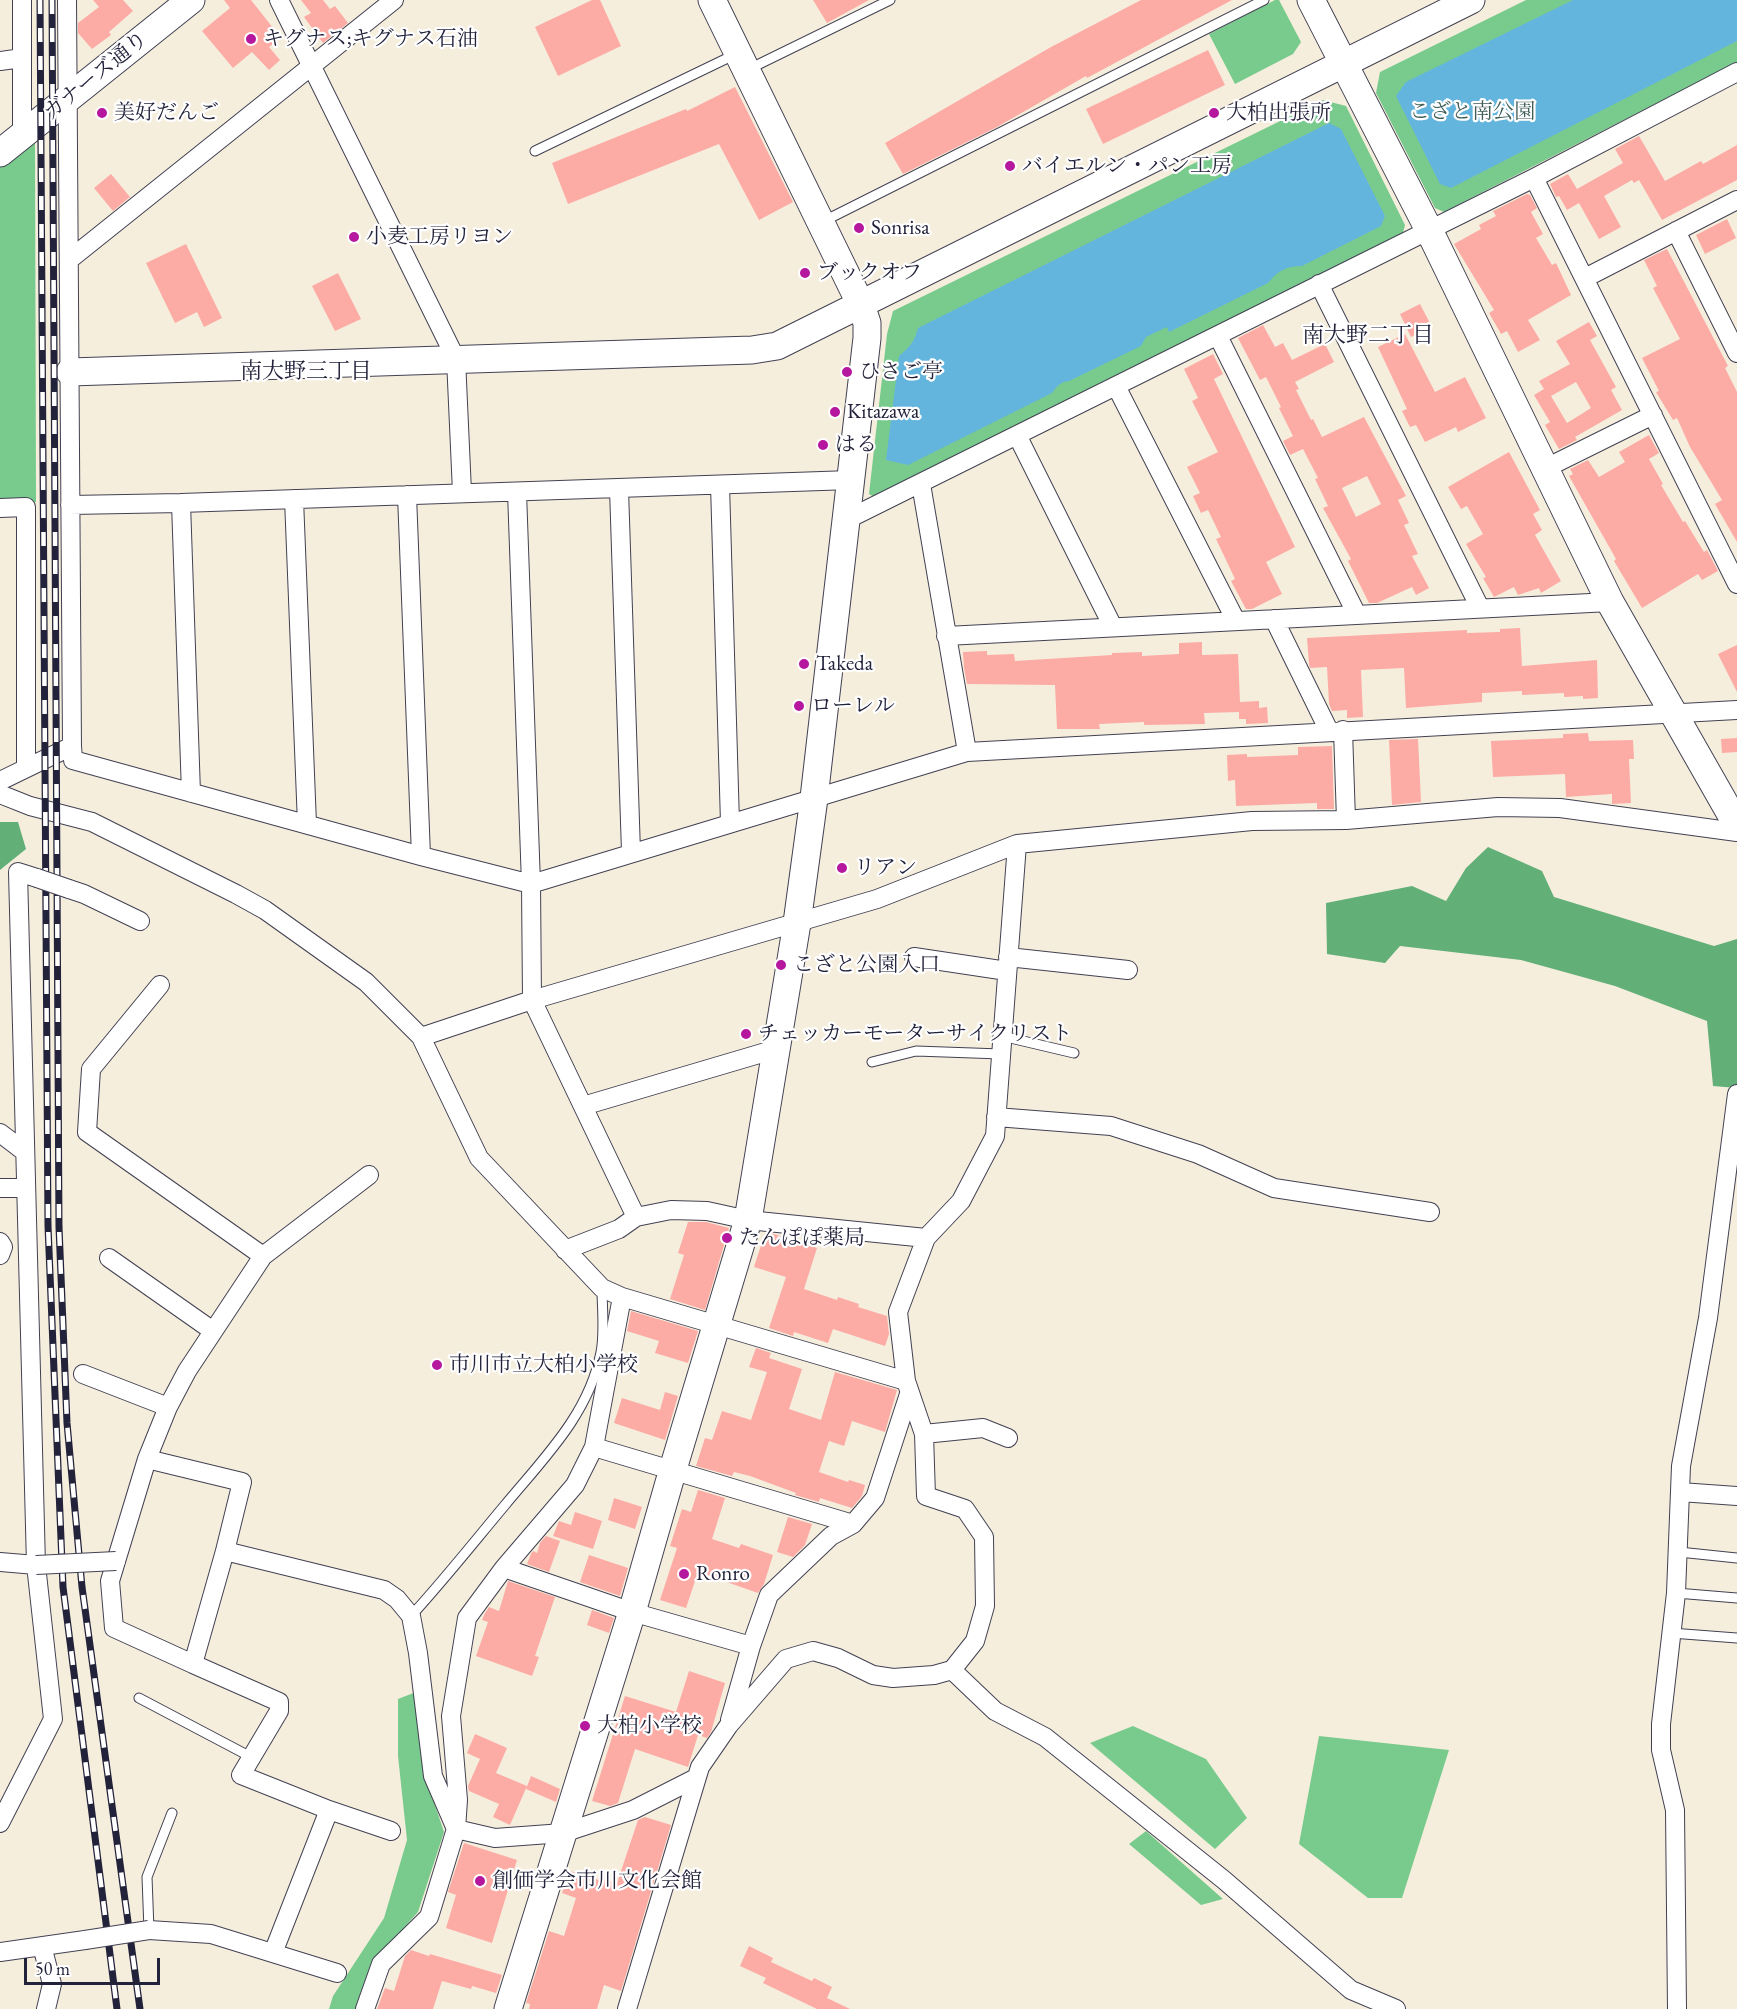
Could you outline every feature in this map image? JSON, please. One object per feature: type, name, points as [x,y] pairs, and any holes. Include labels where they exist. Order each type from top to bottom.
[{"type":"street","points":[[22,0],[22,135]]},
{"type":"street","points":[[67,0],[73,760],[531,884],[967,752],[1737,710]]},
{"type":"street","name":"ガナーズ通り","points":[[0,153],[191,0]]},
{"type":"street","points":[[279,0],[456,359],[462,492]]},
{"type":"street","points":[[69,260],[394,0]]},
{"type":"street","points":[[508,2009],[632,1612],[748,1220],[797,923],[814,798],[867,338],[867,323],[861,305],[712,0]]},
{"type":"street","points":[[1311,0],[1430,230],[1610,602],[1737,825]]},
{"type":"street","points":[[70,372],[760,349],[777,346],[1471,0]]},
{"type":"street","points":[[0,61],[22,58]]},
{"type":"street","points":[[846,520],[1534,178],[1737,72]]},
{"type":"street","points":[[1534,178],[1737,584]]},
{"type":"street","points":[[1585,278],[1737,200]]},
{"type":"street","points":[[1676,231],[1737,354]]},
{"type":"street","points":[[1319,284],[1480,608]]},
{"type":"street","points":[[1218,336],[1357,615]]},
{"type":"street","points":[[1116,386],[1236,621]]},
{"type":"street","points":[[1546,468],[1653,415]]},
{"type":"street","points":[[1017,435],[1113,627]]},
{"type":"street","points":[[70,505],[851,480]]},
{"type":"street","points":[[921,484],[967,752]]},
{"type":"street","points":[[720,485],[730,823]]},
{"type":"street","points":[[619,489],[631,852]]},
{"type":"street","points":[[517,492],[531,884],[532,1000],[636,1217]]},
{"type":"street","points":[[407,495],[421,856]]},
{"type":"street","points":[[294,499],[307,824]]},
{"type":"street","points":[[181,503],[191,793]]},
{"type":"street","points":[[0,508],[26,507],[26,767]]},
{"type":"street","points":[[946,636],[1610,602]]},
{"type":"street","points":[[1274,619],[1336,731],[1346,820]]},
{"type":"street","points":[[0,781],[72,746]]},
{"type":"street","points":[[0,794],[30,806],[92,822],[265,910],[366,982],[421,1037],[479,1158],[602,1288],[622,1297],[907,1387]]},
{"type":"street","points":[[421,1037],[532,1000],[877,899],[1017,844],[1252,821],[1346,820],[1498,807],[1560,808],[1737,832]]},
{"type":"street","points":[[627,2009],[700,1767],[729,1725],[786,1659],[813,1651],[838,1658],[873,1675],[893,1678],[934,1675],[952,1670],[975,1641],[985,1606],[984,1538],[965,1509],[926,1496],[924,1434],[907,1387],[898,1312],[926,1238],[961,1201],[995,1136],[1017,844]]},
{"type":"street","points":[[0,1823],[6,1798],[52,1719],[36,1565],[18,873],[84,894],[140,921]]},
{"type":"street","points":[[914,957],[1128,970]]},
{"type":"street","points":[[160,985],[91,1068],[87,1132],[263,1256]]},
{"type":"street","points":[[583,1106],[776,1049]]},
{"type":"street","points":[[1677,2009],[1675,1810],[1661,1750],[1661,1724],[1676,1593],[1681,1466],[1708,1318],[1737,1094]]},
{"type":"street","points":[[996,1117],[1112,1126],[1198,1154],[1274,1188],[1430,1212]]},
{"type":"street","points":[[0,1133],[25,1152]]},
{"type":"street","points":[[369,1175],[263,1256],[187,1371],[168,1407],[147,1459],[110,1581],[114,1628],[279,1702],[279,1711],[241,1775],[391,1832]]},
{"type":"street","points":[[0,1188],[26,1188]]},
{"type":"street","points":[[565,1250],[619,1229],[636,1217],[671,1210],[707,1211],[748,1220],[926,1238]]},
{"type":"street","points":[[0,1242],[3,1246],[0,1255]]},
{"type":"street","points":[[109,1258],[213,1331]]},
{"type":"street","points":[[366,2009],[381,1964],[429,1917],[456,1829],[458,1800],[451,1716],[467,1617],[504,1568],[575,1485],[594,1447],[622,1297]]},
{"type":"street","points":[[83,1374],[168,1407]]},
{"type":"street","points":[[729,1725],[751,1646],[769,1595],[831,1536],[853,1524],[875,1498],[907,1387]]},
{"type":"street","points":[[924,1434],[982,1428],[1008,1438]]},
{"type":"street","points":[[594,1447],[853,1524]]},
{"type":"street","points":[[147,1459],[242,1482],[193,1664]]},
{"type":"street","points":[[1680,1492],[1737,1496]]},
{"type":"street","points":[[225,1551],[384,1590],[397,1599],[411,1616],[418,1653],[433,1776],[456,1829]]},
{"type":"street","points":[[0,1562],[36,1565],[116,1561]]},
{"type":"street","points":[[504,1568],[632,1612],[751,1646]]},
{"type":"street","points":[[952,1670],[995,1711],[1045,1737],[1224,1880],[1351,1990],[1396,2009]]},
{"type":"street","points":[[456,1829],[495,1838],[563,1833],[633,1810],[696,1778]]},
{"type":"street","points":[[273,1953],[329,1810]]},
{"type":"street","points":[[0,1952],[150,1930],[211,1934],[337,1973]]},
{"type":"street","points":[[42,1946],[52,1984],[46,2009]]},
{"type":"lane","points":[[535,151],[890,0]]},
{"type":"lane","points":[[821,222],[1264,0]]},
{"type":"lane","points":[[872,1062],[916,1051],[1002,1045],[1074,1053]]},
{"type":"lane","points":[[411,1616],[454,1568],[559,1441],[579,1411],[602,1350],[602,1288]]},
{"type":"lane","points":[[1679,1552],[1737,1558]]},
{"type":"lane","points":[[1676,1593],[1737,1598]]},
{"type":"lane","points":[[1671,1633],[1737,1638]]},
{"type":"lane","points":[[139,1698],[250,1757]]},
{"type":"lane","points":[[150,1930],[147,1877],[172,1813]]},
{"type":"green space","points":[[1279,0],[1301,42],[1293,54],[1235,84],[1209,34]]},
{"type":"green space","name":"こざと南公園","points":[[1526,0],[1737,0],[1737,62],[1444,212],[1435,208],[1376,93],[1380,72]]},
{"type":"green space","points":[[1323,100],[1346,106],[1405,225],[1403,233],[874,497],[869,494],[887,334],[893,311]]},
{"type":"green space","points":[[35,132],[36,502],[0,504],[0,159]]},
{"type":"green space","points":[[0,822],[18,822],[26,849],[0,870]]},
{"type":"green space","points":[[1488,847],[1542,871],[1554,897],[1714,946],[1737,939],[1737,1088],[1713,1086],[1707,1021],[1615,986],[1521,960],[1400,946],[1385,963],[1327,954],[1326,903],[1412,886],[1446,901],[1466,868]]},
{"type":"green space","points":[[416,1692],[424,1772],[444,1832],[418,1912],[373,1963],[359,2009],[329,2009],[333,1996],[384,1918],[407,1840],[398,1756],[398,1699]]},
{"type":"green space","points":[[1133,1726],[1206,1759],[1247,1818],[1215,1849],[1090,1743]]},
{"type":"green space","points":[[1319,1736],[1449,1750],[1402,1898],[1368,1898],[1299,1844]]},
{"type":"green space","points":[[1146,1831],[1223,1899],[1201,1905],[1129,1844]]},
{"type":"water","name":"こざと南公園","points":[[1573,0],[1737,0],[1737,41],[1451,188],[1440,184],[1396,96],[1406,82]]},
{"type":"water","points":[[1329,123],[1341,129],[1385,216],[1381,226],[1302,266],[1283,270],[1268,283],[1169,332],[1167,327],[1146,337],[1141,346],[1061,383],[1052,393],[908,465],[886,460],[899,356],[911,344],[918,328]]},
{"type":"building","points":[[93,0],[123,0],[133,11],[109,32],[111,35],[92,49],[78,33],[78,23],[99,7]]},
{"type":"building","points":[[224,0],[251,0],[281,38],[269,47],[280,60],[269,70],[252,52],[233,68],[202,31],[230,8]]},
{"type":"building","points":[[301,0],[323,0],[330,9],[335,6],[348,23],[323,43],[304,17],[311,13]]},
{"type":"building","points":[[592,0],[600,0],[621,46],[558,76],[535,27]]},
{"type":"building","points":[[813,0],[869,0],[827,23]]},
{"type":"building","points":[[1141,0],[1232,0],[1087,78],[1086,76],[997,127],[903,174],[885,143],[1051,47]]},
{"type":"building","points":[[1208,50],[1225,85],[1103,144],[1086,109]]},
{"type":"building","points":[[735,87],[793,202],[759,220],[719,144],[568,204],[552,163],[686,109],[687,111]]},
{"type":"building","points":[[1639,136],[1665,181],[1737,145],[1737,180],[1662,220],[1639,180],[1634,183],[1632,180],[1604,196],[1621,227],[1599,239],[1579,203],[1567,210],[1559,196],[1556,197],[1550,184],[1568,174],[1577,189],[1623,163],[1615,149]]},
{"type":"building","points":[[111,174],[130,197],[113,211],[94,188]]},
{"type":"building","points":[[1527,194],[1530,195],[1537,208],[1531,212],[1543,234],[1536,238],[1552,265],[1556,263],[1571,295],[1528,320],[1540,340],[1518,352],[1507,331],[1501,334],[1489,313],[1494,310],[1454,244],[1481,229],[1479,225],[1496,216],[1493,211]]},
{"type":"building","points":[[1727,219],[1736,238],[1705,254],[1696,235]]},
{"type":"building","points":[[186,244],[222,318],[204,327],[197,312],[175,323],[146,263]]},
{"type":"building","points":[[1667,249],[1728,366],[1725,368],[1737,392],[1737,542],[1715,504],[1722,500],[1690,447],[1677,418],[1673,420],[1656,392],[1659,391],[1642,358],[1680,339],[1653,288],[1657,286],[1644,260]]},
{"type":"building","points":[[338,273],[361,319],[335,331],[312,286]]},
{"type":"building","points":[[1420,304],[1432,327],[1411,337],[1400,314]]},
{"type":"building","points":[[1589,322],[1597,336],[1590,340],[1616,387],[1611,390],[1622,410],[1575,437],[1577,440],[1559,449],[1545,425],[1550,422],[1534,395],[1544,389],[1539,381],[1570,364],[1556,341]],"holes":[[[1576,382],[1591,408],[1567,423],[1551,396]]]},
{"type":"building","points":[[1263,325],[1275,347],[1283,343],[1292,360],[1325,344],[1334,362],[1295,382],[1299,389],[1296,390],[1322,437],[1364,417],[1406,496],[1398,500],[1409,523],[1404,525],[1418,554],[1412,556],[1429,588],[1416,595],[1412,587],[1377,603],[1369,603],[1348,561],[1351,559],[1323,508],[1328,506],[1315,479],[1318,478],[1303,449],[1290,455],[1283,441],[1293,436],[1279,408],[1281,407],[1266,377],[1260,380],[1238,338]],"holes":[[[1367,476],[1381,504],[1356,517],[1342,488]]]},
{"type":"building","points":[[1405,334],[1435,392],[1465,377],[1486,418],[1458,432],[1456,427],[1425,442],[1416,425],[1410,427],[1402,411],[1407,409],[1378,347]]},
{"type":"building","points":[[1213,354],[1223,374],[1214,379],[1295,547],[1266,562],[1282,594],[1252,609],[1246,609],[1231,581],[1235,579],[1216,539],[1221,537],[1208,510],[1201,513],[1193,496],[1200,493],[1187,467],[1218,452],[1192,401],[1198,398],[1184,369]]},
{"type":"building","points":[[1649,435],[1659,453],[1649,459],[1663,484],[1661,485],[1704,552],[1707,550],[1718,571],[1702,580],[1698,574],[1642,608],[1569,476],[1573,474],[1570,469],[1588,460],[1599,477],[1625,462],[1619,452]]},
{"type":"building","points":[[1509,452],[1540,510],[1533,514],[1542,530],[1535,535],[1561,581],[1541,593],[1539,588],[1518,595],[1514,587],[1494,597],[1483,578],[1486,577],[1466,544],[1483,534],[1467,506],[1461,509],[1448,487]]},
{"type":"building","points":[[1520,628],[1522,666],[1597,660],[1598,698],[1564,697],[1564,693],[1522,695],[1522,691],[1482,693],[1482,702],[1406,708],[1404,668],[1361,670],[1363,717],[1347,718],[1347,710],[1332,711],[1329,704],[1327,667],[1310,668],[1309,664],[1307,638],[1467,630],[1467,633],[1500,632],[1500,629]]},
{"type":"building","points":[[1202,642],[1202,655],[1238,654],[1240,702],[1259,701],[1259,708],[1267,707],[1268,723],[1246,724],[1246,719],[1239,719],[1239,712],[1204,713],[1205,724],[1144,725],[1144,722],[1099,724],[1100,729],[1057,729],[1055,685],[967,684],[964,668],[963,652],[987,651],[987,655],[1014,654],[1015,661],[1112,655],[1112,653],[1142,652],[1142,656],[1179,654],[1179,643]]},
{"type":"building","points":[[1737,645],[1737,692],[1718,654]]},
{"type":"building","points":[[1588,733],[1589,741],[1633,740],[1634,759],[1629,759],[1631,803],[1612,804],[1612,794],[1566,797],[1565,774],[1493,777],[1491,741],[1563,738],[1563,734]]},
{"type":"building","points":[[1737,738],[1737,752],[1722,753],[1721,739]]},
{"type":"building","points":[[1418,739],[1421,802],[1392,805],[1389,740]]},
{"type":"building","points":[[1332,746],[1334,809],[1317,809],[1317,803],[1236,806],[1235,780],[1228,781],[1227,755],[1247,754],[1247,757],[1298,755],[1298,747]]},
{"type":"building","points":[[688,1222],[706,1222],[729,1228],[705,1310],[670,1299],[684,1255],[678,1253]]},
{"type":"building","points":[[765,1233],[817,1248],[804,1289],[837,1300],[838,1297],[859,1304],[858,1307],[887,1316],[889,1334],[885,1346],[833,1329],[828,1343],[794,1332],[793,1336],[769,1328],[786,1277],[754,1267]]},
{"type":"building","points":[[631,1311],[698,1331],[688,1363],[655,1353],[659,1341],[627,1331]]},
{"type":"building","points":[[756,1348],[771,1353],[769,1358],[802,1369],[789,1409],[821,1420],[835,1372],[897,1390],[885,1432],[852,1421],[844,1446],[829,1441],[819,1472],[865,1485],[862,1496],[852,1508],[820,1498],[819,1502],[795,1495],[796,1493],[750,1476],[734,1472],[732,1476],[696,1466],[705,1438],[712,1440],[722,1411],[751,1420],[767,1372],[749,1367]]},
{"type":"building","points":[[665,1392],[678,1396],[665,1440],[614,1423],[622,1398],[660,1410]]},
{"type":"building","points":[[698,1490],[725,1498],[712,1539],[739,1548],[741,1544],[773,1555],[764,1584],[758,1593],[698,1572],[686,1608],[660,1600],[677,1548],[670,1546],[682,1509],[691,1512]]},
{"type":"building","points":[[614,1498],[642,1507],[635,1529],[608,1520]]},
{"type":"building","points":[[575,1512],[602,1521],[593,1549],[553,1536],[559,1521],[571,1525]]},
{"type":"building","points":[[788,1517],[812,1524],[805,1545],[793,1557],[777,1552]]},
{"type":"building","points":[[546,1536],[560,1541],[549,1572],[527,1564],[533,1551],[537,1553],[540,1543]]},
{"type":"building","points":[[589,1555],[628,1568],[620,1596],[580,1582]]},
{"type":"building","points":[[508,1581],[555,1597],[535,1656],[539,1657],[532,1676],[476,1656],[488,1622],[482,1620],[489,1607],[499,1611]]},
{"type":"building","points":[[592,1610],[614,1618],[609,1633],[587,1625]]},
{"type":"building","points":[[689,1671],[725,1683],[711,1732],[707,1738],[698,1735],[688,1767],[635,1749],[618,1803],[610,1806],[592,1801],[625,1696],[676,1712]]},
{"type":"building","points":[[475,1734],[507,1748],[496,1773],[527,1786],[510,1825],[493,1817],[499,1804],[469,1791],[468,1786],[480,1759],[467,1753]]},
{"type":"building","points":[[531,1776],[560,1789],[556,1802],[526,1789]]},
{"type":"building","points":[[645,1817],[671,1825],[621,1991],[604,1985],[597,2009],[529,2009],[530,2004],[526,2003],[549,1931],[564,1936],[576,1898],[562,1893],[570,1871],[617,1883],[638,1820]]},
{"type":"building","points":[[464,1843],[517,1860],[492,1943],[446,1928],[456,1895],[448,1892]]},
{"type":"building","points":[[749,1946],[773,1958],[771,1962],[812,1981],[814,1978],[832,1987],[827,1998],[850,2009],[817,2009],[763,1983],[766,1978],[740,1966]]},
{"type":"building","points":[[411,1950],[502,1975],[496,1993],[442,1981],[433,2009],[377,2009],[385,1988],[394,1991],[405,1956]]},
{"type":"railway","points":[[40,0],[48,1226],[63,1587],[117,2009]]},
{"type":"railway","points":[[52,0],[59,1227],[67,1423],[82,1587],[140,2009]]},
{"type":"place","name":"キグナス;キグナス石油","points":[[251,39]]},
{"type":"place","name":"美好だんご","points":[[102,113]]},
{"type":"place","name":"大柏出張所","points":[[1214,113]]},
{"type":"place","name":"バイエルン・パン工房","points":[[1010,166]]},
{"type":"place","name":"Sonrisa","points":[[859,228]]},
{"type":"place","name":"小麦工房リヨン","points":[[354,237]]},
{"type":"place","name":"ブックオフ","points":[[805,273]]},
{"type":"place","name":"ひさご亭","points":[[847,372]]},
{"type":"place","name":"Kitazawa","points":[[835,412]]},
{"type":"place","name":"はる","points":[[823,445]]},
{"type":"place","name":"Takeda","points":[[804,664]]},
{"type":"place","name":"ローレル","points":[[799,706]]},
{"type":"place","name":"リアン","points":[[842,868]]},
{"type":"place","name":"こざと公園入口","points":[[781,965]]},
{"type":"place","name":"チェッカーモーターサイクリスト","points":[[746,1034]]},
{"type":"place","name":"たんぽぽ薬局","points":[[727,1238]]},
{"type":"place","name":"市川市立大柏小学校","points":[[437,1365]]},
{"type":"place","name":"Ronro","points":[[684,1574]]},
{"type":"place","name":"大柏小学校","points":[[585,1726]]},
{"type":"place","name":"創価学会市川文化会館","points":[[480,1881]]},
{"type":"district","name":"南大野二丁目","points":[[1368,336]]},
{"type":"district","name":"南大野三丁目","points":[[306,372]]}]
